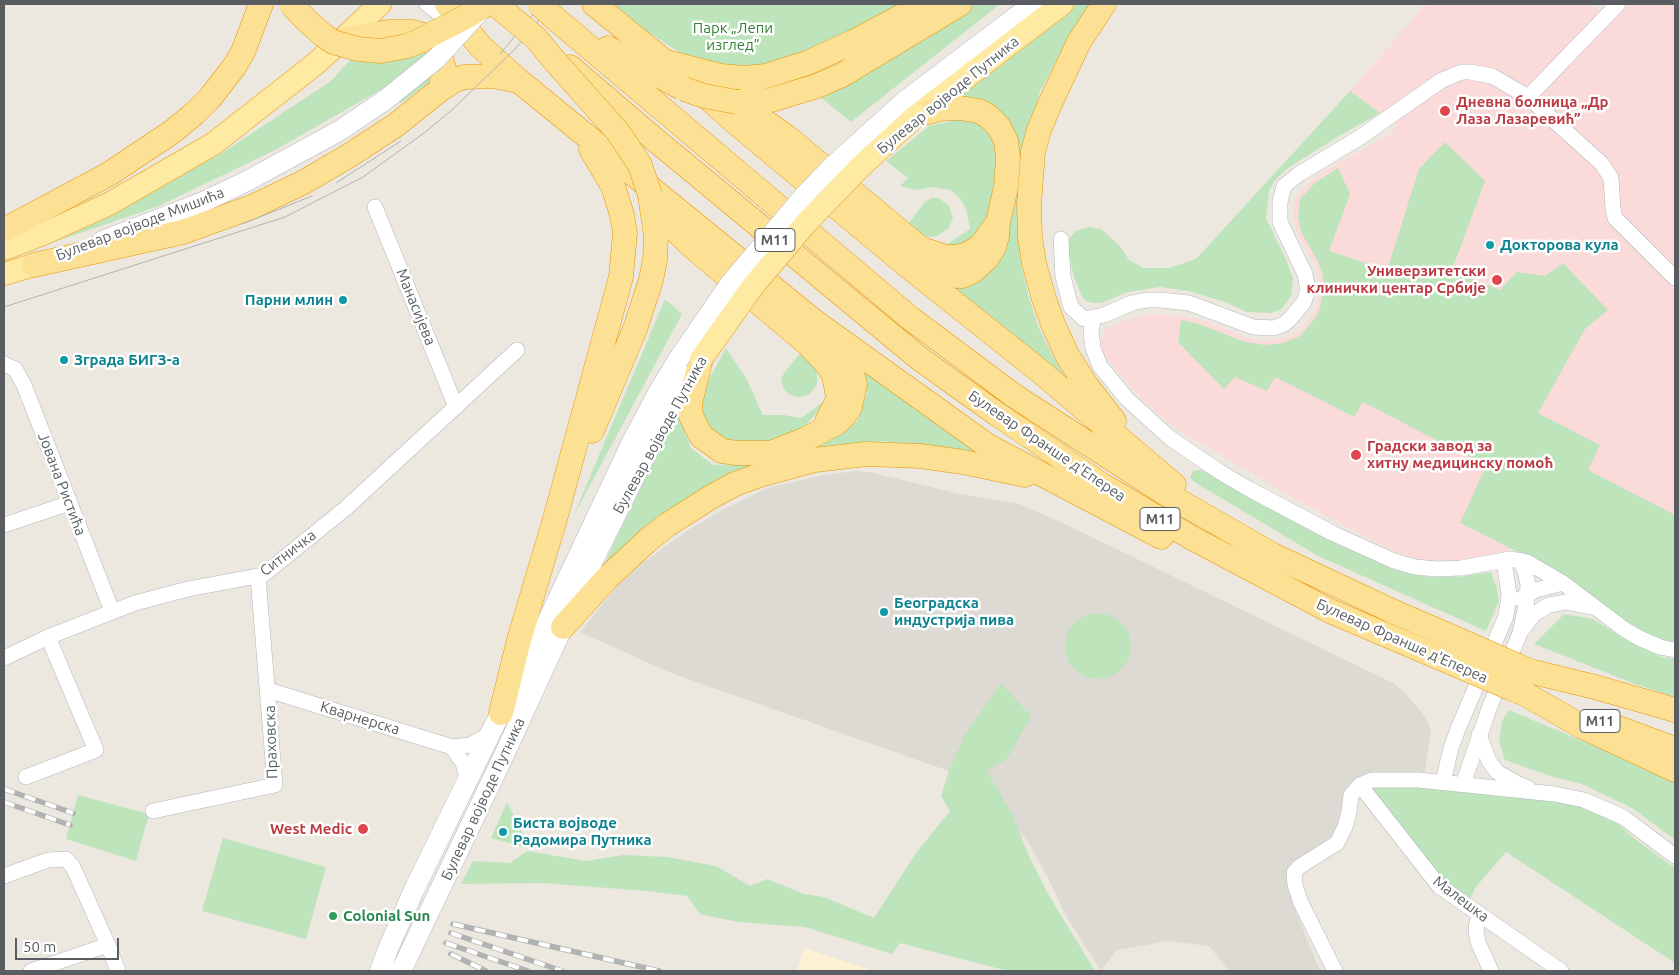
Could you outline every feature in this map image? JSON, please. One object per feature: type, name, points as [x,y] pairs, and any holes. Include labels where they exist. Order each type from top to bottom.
[{"type":"highway","points":[[4,230],[109,174],[172,132],[210,98],[234,68],[243,52],[261,4]]},
{"type":"highway","points":[[292,4],[306,20],[334,42],[358,49],[381,51],[417,42],[471,14],[486,4]]},
{"type":"highway","points":[[447,4],[480,46],[811,333],[834,376],[837,387],[836,404],[826,423],[816,433],[804,440],[771,453],[722,451],[701,436],[691,416],[690,360]]},
{"type":"highway","name":"M11","points":[[495,4],[536,38]]},
{"type":"highway","name":"M11","points":[[539,4],[558,20]]},
{"type":"highway","points":[[594,4],[904,264],[1041,372],[1223,526]]},
{"type":"highway","points":[[660,59],[721,76],[758,77],[807,63],[853,42],[925,4]]},
{"type":"highway","points":[[558,20],[684,89],[704,96],[738,102],[771,100],[810,88],[842,75],[960,4]]},
{"type":"highway","points":[[1104,4],[1079,42],[1048,106],[1039,130],[1033,152],[1030,180],[1030,237],[1034,263],[1044,299],[1067,355],[1086,385],[1145,460]]},
{"type":"highway","name":"Булевар Франше д'Епереа","points":[[558,20],[910,318],[1013,395],[1163,492],[1273,555],[1329,583],[1526,669],[1675,726]]},
{"type":"highway","points":[[342,40],[393,32],[413,32],[423,35],[432,41],[442,61],[444,76],[441,89]]},
{"type":"highway","points":[[536,38],[623,139],[640,165],[650,195],[656,236],[655,260],[648,292],[636,329],[555,519]]},
{"type":"highway","name":"Булевар Франше д'Епереа","points":[[536,38],[706,182],[937,372],[1102,485],[1192,538],[1330,611],[1517,691],[1675,749]]},
{"type":"highway","points":[[34,265],[183,232],[252,207],[304,182],[350,155],[396,125],[453,81],[464,77],[493,76],[520,82]]},
{"type":"highway","points":[[738,102],[787,137],[921,249],[946,257],[956,257],[974,252],[981,246],[998,222]]},
{"type":"highway","points":[[904,264],[939,275],[962,276],[981,264],[992,252],[1006,187],[1008,158],[1006,141],[995,122],[979,111],[960,108],[911,109]]},
{"type":"highway","points":[[501,712],[519,640],[555,519],[613,309],[621,277],[625,249],[624,224],[617,195],[607,175],[579,131]]},
{"type":"highway","points":[[650,195],[663,216],[694,248],[811,333],[988,446],[1249,581],[1330,611]]},
{"type":"highway","points":[[563,627],[607,578],[667,524],[735,484],[786,467],[815,460],[866,454],[920,456],[1005,470],[1073,490]]},
{"type":"highway","points":[[1526,669],[1675,710]]},
{"type":"highway","points":[[1517,691],[1583,727],[1675,770]]},
{"type":"main road","name":"Булевар војводе Мишића","points":[[4,249],[43,234],[109,204],[213,144],[293,82],[380,4]]},
{"type":"main road","name":"Булевар војводе Мишића","points":[[4,274],[128,232],[203,202],[247,181],[330,136],[385,100],[436,60],[486,4]]},
{"type":"main road","name":"Булевар војводе Путника","points":[[380,971],[413,892],[490,734],[541,635],[632,442],[658,394],[690,360],[806,223],[860,167],[911,109],[1033,4]]},
{"type":"main road","name":"Булевар војводе Путника","points":[[911,109],[1062,4]]},
{"type":"main road","name":"Булевар војводе Путника","points":[[401,971],[597,552],[690,360]]},
{"type":"main road","points":[[418,971],[419,932]]},
{"type":"street","points":[[427,4],[480,46]]},
{"type":"street","points":[[1528,97],[1618,4]]},
{"type":"street","points":[[1061,239],[1063,277],[1071,307],[1084,318],[1104,315],[1132,303],[1147,300],[1173,300],[1195,305],[1253,327],[1274,328],[1290,319],[1304,302],[1307,292],[1306,274],[1280,222],[1281,196],[1284,186],[1299,174],[1402,109],[1431,87],[1452,75],[1462,72],[1481,73],[1492,76],[1528,97],[1602,164],[1611,178],[1615,218],[1675,278]]},
{"type":"street","name":"Манасијева","points":[[375,207],[456,407]]},
{"type":"street","points":[[1094,317],[1092,331],[1093,348],[1100,366],[1116,386],[1154,425],[1220,472],[1334,534],[1371,552],[1404,564],[1415,567],[1443,569],[1511,560],[1534,565],[1600,610],[1624,629],[1660,647],[1675,650]]},
{"type":"street","name":"Ситничка","points":[[4,658],[48,637],[112,611],[161,596],[258,577],[346,508],[517,350]]},
{"type":"street","name":"Јована Ристића","points":[[4,364],[15,369],[20,374],[112,611]]},
{"type":"street","points":[[4,525],[70,503]]},
{"type":"street","points":[[1463,784],[1479,735],[1520,633],[1528,594],[1525,571],[1511,560]]},
{"type":"street","points":[[1443,782],[1451,748],[1458,729],[1506,616],[1510,595],[1511,560]]},
{"type":"street","name":"Праховска","points":[[153,812],[275,785],[258,577]]},
{"type":"street","points":[[1506,616],[1516,602],[1528,594],[1545,586],[1563,584]]},
{"type":"street","points":[[1520,633],[1534,614],[1557,603],[1579,604],[1600,610]]},
{"type":"street","points":[[26,777],[96,750],[48,637]]},
{"type":"street","name":"Кварнерска","points":[[268,690],[452,747]]},
{"type":"street","points":[[466,785],[466,773],[463,763],[452,747],[470,744],[490,734]]},
{"type":"street","points":[[1479,735],[1489,761],[1497,772],[1518,784],[1541,793]]},
{"type":"street","points":[[1334,971],[1301,903],[1295,885],[1294,873],[1299,867],[1337,843],[1345,827],[1351,795],[1360,785],[1372,780],[1443,782],[1584,800],[1611,810],[1632,823],[1675,856]]},
{"type":"street","name":"Малешка","points":[[1360,785],[1439,886],[1561,971]]},
{"type":"street","points":[[4,876],[48,860],[66,859],[73,867],[118,971]]},
{"type":"street","points":[[1481,915],[1477,922],[1476,931],[1478,942],[1491,971]]},
{"type":"street","points":[[30,971],[108,945]]},
{"type":"shaded area","name":"Универзитетски клинички центар Србије","points":[[1426,4],[1593,4],[1603,13],[1610,4],[1675,4],[1675,523],[1556,463],[1506,556],[1464,562],[1426,561],[1394,551],[1309,507],[1175,428],[1143,401],[1101,352],[1101,338],[1106,329],[1146,314],[1200,319],[1244,337],[1264,341],[1290,337],[1302,328],[1317,307],[1320,287],[1319,274],[1315,263],[1298,236],[1295,226],[1293,217],[1295,198],[1311,181],[1325,171],[1390,134],[1398,126],[1350,91]]},
{"type":"shaded area","points":[[858,471],[960,494],[1017,503],[1067,525],[1395,684],[1407,695],[1426,718],[1431,730],[1424,778],[1360,785],[1345,827],[1299,867],[1292,895],[1296,912],[1320,971],[1229,971],[1209,946],[1168,941],[1117,950],[1101,971],[1066,916],[1028,842],[977,781],[671,673],[580,632],[618,585],[643,563],[685,532],[726,508],[770,487],[829,474]]},
{"type":"shaded area","points":[[804,948],[874,971],[797,971]]},
{"type":"green space","name":"Парк „Лепи изглед”","points":[[614,4],[904,4],[793,58],[731,71],[699,62],[680,53],[647,31]]},
{"type":"green space","points":[[976,4],[1000,4],[851,122],[819,96],[842,86]]},
{"type":"green space","points":[[1073,4],[1091,4],[1070,34],[1040,92],[1028,132],[1019,181],[1017,224],[1021,264],[1038,326],[1052,355],[1077,396],[948,282],[961,281],[1015,150],[951,98]]},
{"type":"green space","points":[[392,41],[433,53],[434,79],[401,103],[384,88],[275,150],[159,206],[4,259],[131,204],[225,151],[331,81],[348,62],[371,44]]},
{"type":"green space","points":[[1350,91],[1380,113],[1288,168],[1275,180],[1269,191],[1266,218],[1293,279],[1291,296],[1282,309],[1271,313],[1247,312],[1225,302],[1188,291],[1160,287],[1128,292],[1101,303],[1092,303],[1085,300],[1074,277],[1067,248],[1069,239],[1076,231],[1089,227],[1101,229],[1119,245],[1129,260],[1143,268],[1169,268],[1196,259]]},
{"type":"green space","points":[[972,116],[993,130],[999,163],[994,204],[983,233],[960,246],[943,247],[970,229],[966,208],[959,197],[950,190],[932,187],[917,190],[900,186],[908,178],[886,161],[929,126]]},
{"type":"green space","points":[[1445,142],[1485,181],[1452,270],[1500,290],[1517,272],[1545,276],[1563,263],[1608,310],[1585,329],[1538,413],[1600,445],[1588,470],[1675,515],[1675,642],[1664,641],[1628,625],[1524,555],[1460,523],[1486,466],[1363,402],[1354,417],[1275,377],[1267,391],[1235,377],[1224,389],[1178,342],[1181,320],[1199,324],[1242,341],[1264,345],[1283,343],[1300,336],[1316,317],[1320,308],[1324,286],[1318,261],[1302,234],[1298,218],[1300,199],[1315,183],[1338,168],[1350,194],[1329,251],[1387,270],[1419,169]]},
{"type":"green space","points":[[932,198],[939,198],[949,206],[953,218],[948,229],[937,236],[928,237],[918,236],[904,229],[925,202]]},
{"type":"green space","points":[[665,299],[682,314],[573,517]]},
{"type":"green space","points":[[726,348],[746,378],[763,415],[784,415],[801,418],[829,398],[802,430],[770,443],[734,449],[705,433],[701,394]]},
{"type":"green space","points":[[803,350],[817,369],[817,384],[810,394],[800,397],[787,393],[781,380],[784,373]]},
{"type":"green space","points":[[858,364],[997,459],[884,441],[832,450],[746,474],[602,569],[677,410],[691,448],[713,465],[758,464],[806,447],[857,422],[867,393]]},
{"type":"green space","points":[[1201,470],[1378,561],[1409,574],[1429,577],[1457,577],[1491,572],[1497,588],[1499,601],[1486,631],[1318,556],[1190,478],[1193,471]]},
{"type":"green space","points":[[1098,613],[1111,615],[1121,623],[1129,633],[1131,646],[1129,659],[1121,669],[1111,677],[1098,679],[1085,677],[1075,669],[1067,659],[1065,646],[1067,633],[1075,623],[1085,615]]},
{"type":"green space","points":[[1564,614],[1593,619],[1623,638],[1662,657],[1675,659],[1675,697],[1635,684],[1534,644]]},
{"type":"green space","points":[[1001,683],[1031,716],[1007,759],[987,771],[1013,816],[1029,856],[1048,894],[1095,971],[1008,971],[900,943],[892,954],[805,927],[738,922],[700,914],[687,896],[542,883],[461,884],[473,861],[510,863],[527,851],[586,861],[623,855],[667,857],[716,866],[750,886],[767,879],[804,894],[824,897],[874,918],[916,853],[950,811],[941,796],[950,767],[966,733]]},
{"type":"green space","points":[[1509,710],[1675,780],[1675,840],[1632,808],[1582,784],[1553,777],[1505,760],[1499,742],[1502,721]]},
{"type":"green space","points":[[1422,785],[1521,796],[1581,806],[1611,818],[1635,839],[1675,868],[1675,963],[1506,852],[1475,888],[1467,907],[1430,881],[1368,786]]},
{"type":"green space","points":[[78,795],[149,814],[136,861],[66,839]]},
{"type":"green space","points":[[507,802],[531,849],[491,838]]},
{"type":"green space","points":[[223,838],[326,867],[306,939],[202,911]]},
{"type":"tram line","points":[[500,54],[542,4]]},
{"type":"tram line","points":[[4,307],[285,217],[363,177],[424,133],[453,109],[516,48],[552,4]]},
{"type":"tram line","points":[[336,183],[401,141]]},
{"type":"tram line","points":[[242,224],[312,196]]},
{"type":"railway","points":[[4,789],[73,813]]},
{"type":"railway","points":[[4,802],[70,825]]},
{"type":"railway","points":[[453,924],[659,971]]},
{"type":"railway","points":[[451,933],[562,971]]},
{"type":"railway","points":[[446,943],[528,971]]},
{"type":"railway","points":[[451,954],[486,971]]},
{"type":"place","name":"Дневна болница „Др Лаза Лазаревић”","points":[[1445,111]]},
{"type":"place","name":"Докторова кула","points":[[1490,245]]},
{"type":"place","name":"Универзитетски клинички центар Србије","points":[[1497,280]]},
{"type":"place","name":"Парни млин","points":[[343,300]]},
{"type":"place","name":"Зграда БИГЗ-а","points":[[64,360]]},
{"type":"place","name":"Градски завод за хитну медицинску помоћ","points":[[1356,455]]},
{"type":"place","name":"Београдска индустрија пива","points":[[884,612]]},
{"type":"place","name":"West Medic","points":[[363,829]]},
{"type":"place","name":"Биста војводе Радомира Путника","points":[[503,832]]},
{"type":"place","name":"Colonial Sun","points":[[333,916]]}]
